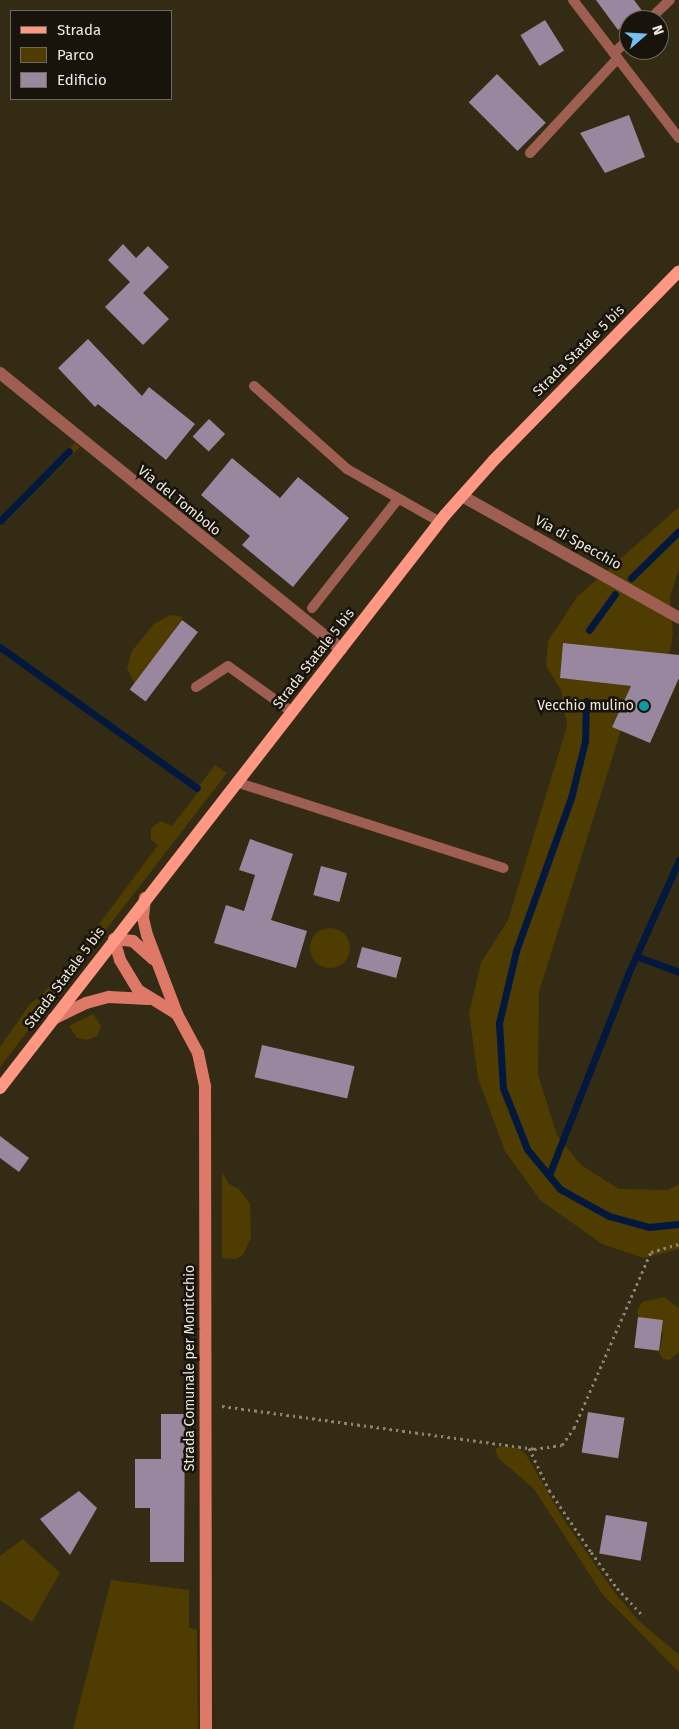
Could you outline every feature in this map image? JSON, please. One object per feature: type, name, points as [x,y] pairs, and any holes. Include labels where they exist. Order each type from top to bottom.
[{"type":"main road","name":"Strada Statale 5 bis","points":[[0,1088],[145,898],[440,522],[462,496],[679,271]]},
{"type":"main road","name":"Strada Comunale per Monticchio","points":[[145,898],[144,925],[177,1014],[198,1053],[206,1087],[204,1404],[206,1729]]},
{"type":"main road","name":"Strada Comunale per Monticchio","points":[[114,938],[125,938],[138,944],[150,955],[161,974]]},
{"type":"main road","points":[[114,938],[120,960],[129,977],[141,993],[177,1014]]},
{"type":"main road","points":[[53,1019],[86,1004],[109,998],[154,1000]]},
{"type":"street","name":"Via del Tombolo","points":[[0,373],[341,650]]},
{"type":"street","name":"Via di Specchio","points":[[462,496],[679,618]]},
{"type":"lane","points":[[573,0],[679,138]]},
{"type":"lane","points":[[660,10],[670,0]]},
{"type":"lane","points":[[530,154],[619,52]]},
{"type":"lane","points":[[254,386],[347,468],[398,499],[416,506],[440,522]]},
{"type":"lane","points":[[312,608],[398,499]]},
{"type":"lane","points":[[196,687],[228,666],[292,712]]},
{"type":"lane","points":[[236,782],[504,868]]},
{"type":"path","points":[[204,1404],[528,1448],[554,1448],[568,1440],[651,1252],[679,1244]]},
{"type":"path","points":[[528,1448],[550,1490],[587,1547],[617,1588],[641,1614]]},
{"type":"green space","points":[[75,443],[80,447],[0,527],[0,519]]},
{"type":"green space","points":[[679,507],[679,569],[670,596],[673,635],[669,654],[563,643],[560,678],[631,686],[612,726],[621,730],[539,992],[538,1075],[557,1135],[581,1165],[619,1189],[668,1190],[679,1184],[679,1249],[644,1258],[602,1244],[540,1200],[505,1151],[478,1078],[469,1013],[481,963],[508,920],[567,726],[561,690],[546,666],[548,641],[577,597]]},
{"type":"green space","points":[[170,615],[183,617],[135,684],[127,668],[132,651],[154,624]]},
{"type":"green space","points":[[0,646],[198,787],[215,765],[227,773],[0,1067],[0,1047],[30,1004],[41,996],[88,939],[158,845],[151,840],[151,828],[161,821],[172,826],[199,791]]},
{"type":"green space","points":[[326,928],[334,928],[341,931],[347,937],[350,948],[347,959],[341,965],[334,968],[326,968],[319,965],[313,959],[310,952],[310,944],[313,937],[319,931]]},
{"type":"green space","points":[[93,1014],[101,1026],[97,1036],[87,1040],[77,1038],[69,1026]]},
{"type":"green space","points":[[222,1172],[229,1184],[239,1189],[250,1204],[251,1238],[243,1255],[235,1259],[222,1258]]},
{"type":"green space","points":[[664,1297],[679,1308],[679,1352],[670,1360],[663,1359],[659,1352],[663,1335],[657,1323],[647,1318],[639,1318],[637,1311],[642,1302]]},
{"type":"green space","points":[[502,1446],[518,1448],[525,1453],[564,1520],[615,1593],[639,1621],[679,1655],[679,1672],[603,1595],[534,1489],[498,1458],[495,1449]]},
{"type":"green space","points":[[23,1539],[60,1573],[32,1622],[0,1600],[0,1556]]},
{"type":"green space","points":[[111,1580],[189,1590],[189,1627],[197,1630],[198,1729],[73,1729]]},
{"type":"building","points":[[596,0],[634,0],[642,10],[619,10],[618,30]]},
{"type":"building","points":[[545,20],[564,51],[539,66],[520,35]]},
{"type":"building","points":[[497,74],[546,123],[518,151],[469,102]]},
{"type":"building","points":[[629,115],[645,157],[605,173],[580,133]]},
{"type":"building","points":[[123,244],[136,258],[148,246],[169,267],[143,293],[169,319],[143,345],[105,307],[130,282],[108,260]]},
{"type":"building","points":[[88,339],[142,396],[149,387],[195,424],[166,460],[98,404],[95,407],[58,368]]},
{"type":"building","points":[[209,419],[225,434],[209,452],[193,437]]},
{"type":"building","points":[[232,458],[280,498],[298,477],[349,518],[293,587],[242,545],[250,536],[201,495]]},
{"type":"building","points":[[182,620],[198,632],[146,702],[130,689]]},
{"type":"building","name":"Vecchio mulino","points":[[563,643],[679,655],[679,678],[650,743],[612,727],[631,686],[560,678]]},
{"type":"building","points":[[250,839],[293,854],[271,920],[307,931],[296,968],[214,943],[226,905],[244,911],[255,875],[239,870]]},
{"type":"building","points":[[321,866],[347,873],[339,902],[313,895]]},
{"type":"building","points":[[362,947],[402,958],[396,978],[357,967]]},
{"type":"building","points":[[262,1045],[355,1066],[347,1099],[255,1077]]},
{"type":"building","points":[[0,1136],[29,1158],[19,1172],[0,1158]]},
{"type":"building","points":[[638,1317],[663,1320],[659,1351],[634,1348]]},
{"type":"building","points":[[588,1412],[625,1418],[618,1458],[582,1452]]},
{"type":"building","points":[[161,1414],[185,1414],[184,1562],[150,1562],[150,1508],[135,1508],[135,1459],[161,1459]]},
{"type":"building","points":[[79,1491],[97,1508],[70,1555],[40,1519]]},
{"type":"building","points":[[606,1515],[647,1522],[641,1561],[599,1553]]},
{"type":"waterway","points":[[0,521],[69,451]]},
{"type":"waterway","points":[[631,578],[679,531]]},
{"type":"waterway","points":[[589,630],[615,594]]},
{"type":"waterway","points":[[0,647],[197,788]]},
{"type":"waterway","points":[[586,701],[585,741],[571,798],[516,951],[499,1023],[503,1088],[527,1149],[560,1189],[609,1216],[649,1227],[679,1224]]},
{"type":"waterway","points":[[549,1175],[628,974],[679,860]]},
{"type":"waterway","points":[[636,956],[679,972]]},
{"type":"place","name":"Vecchio mulino","points":[[644,706]]}]
